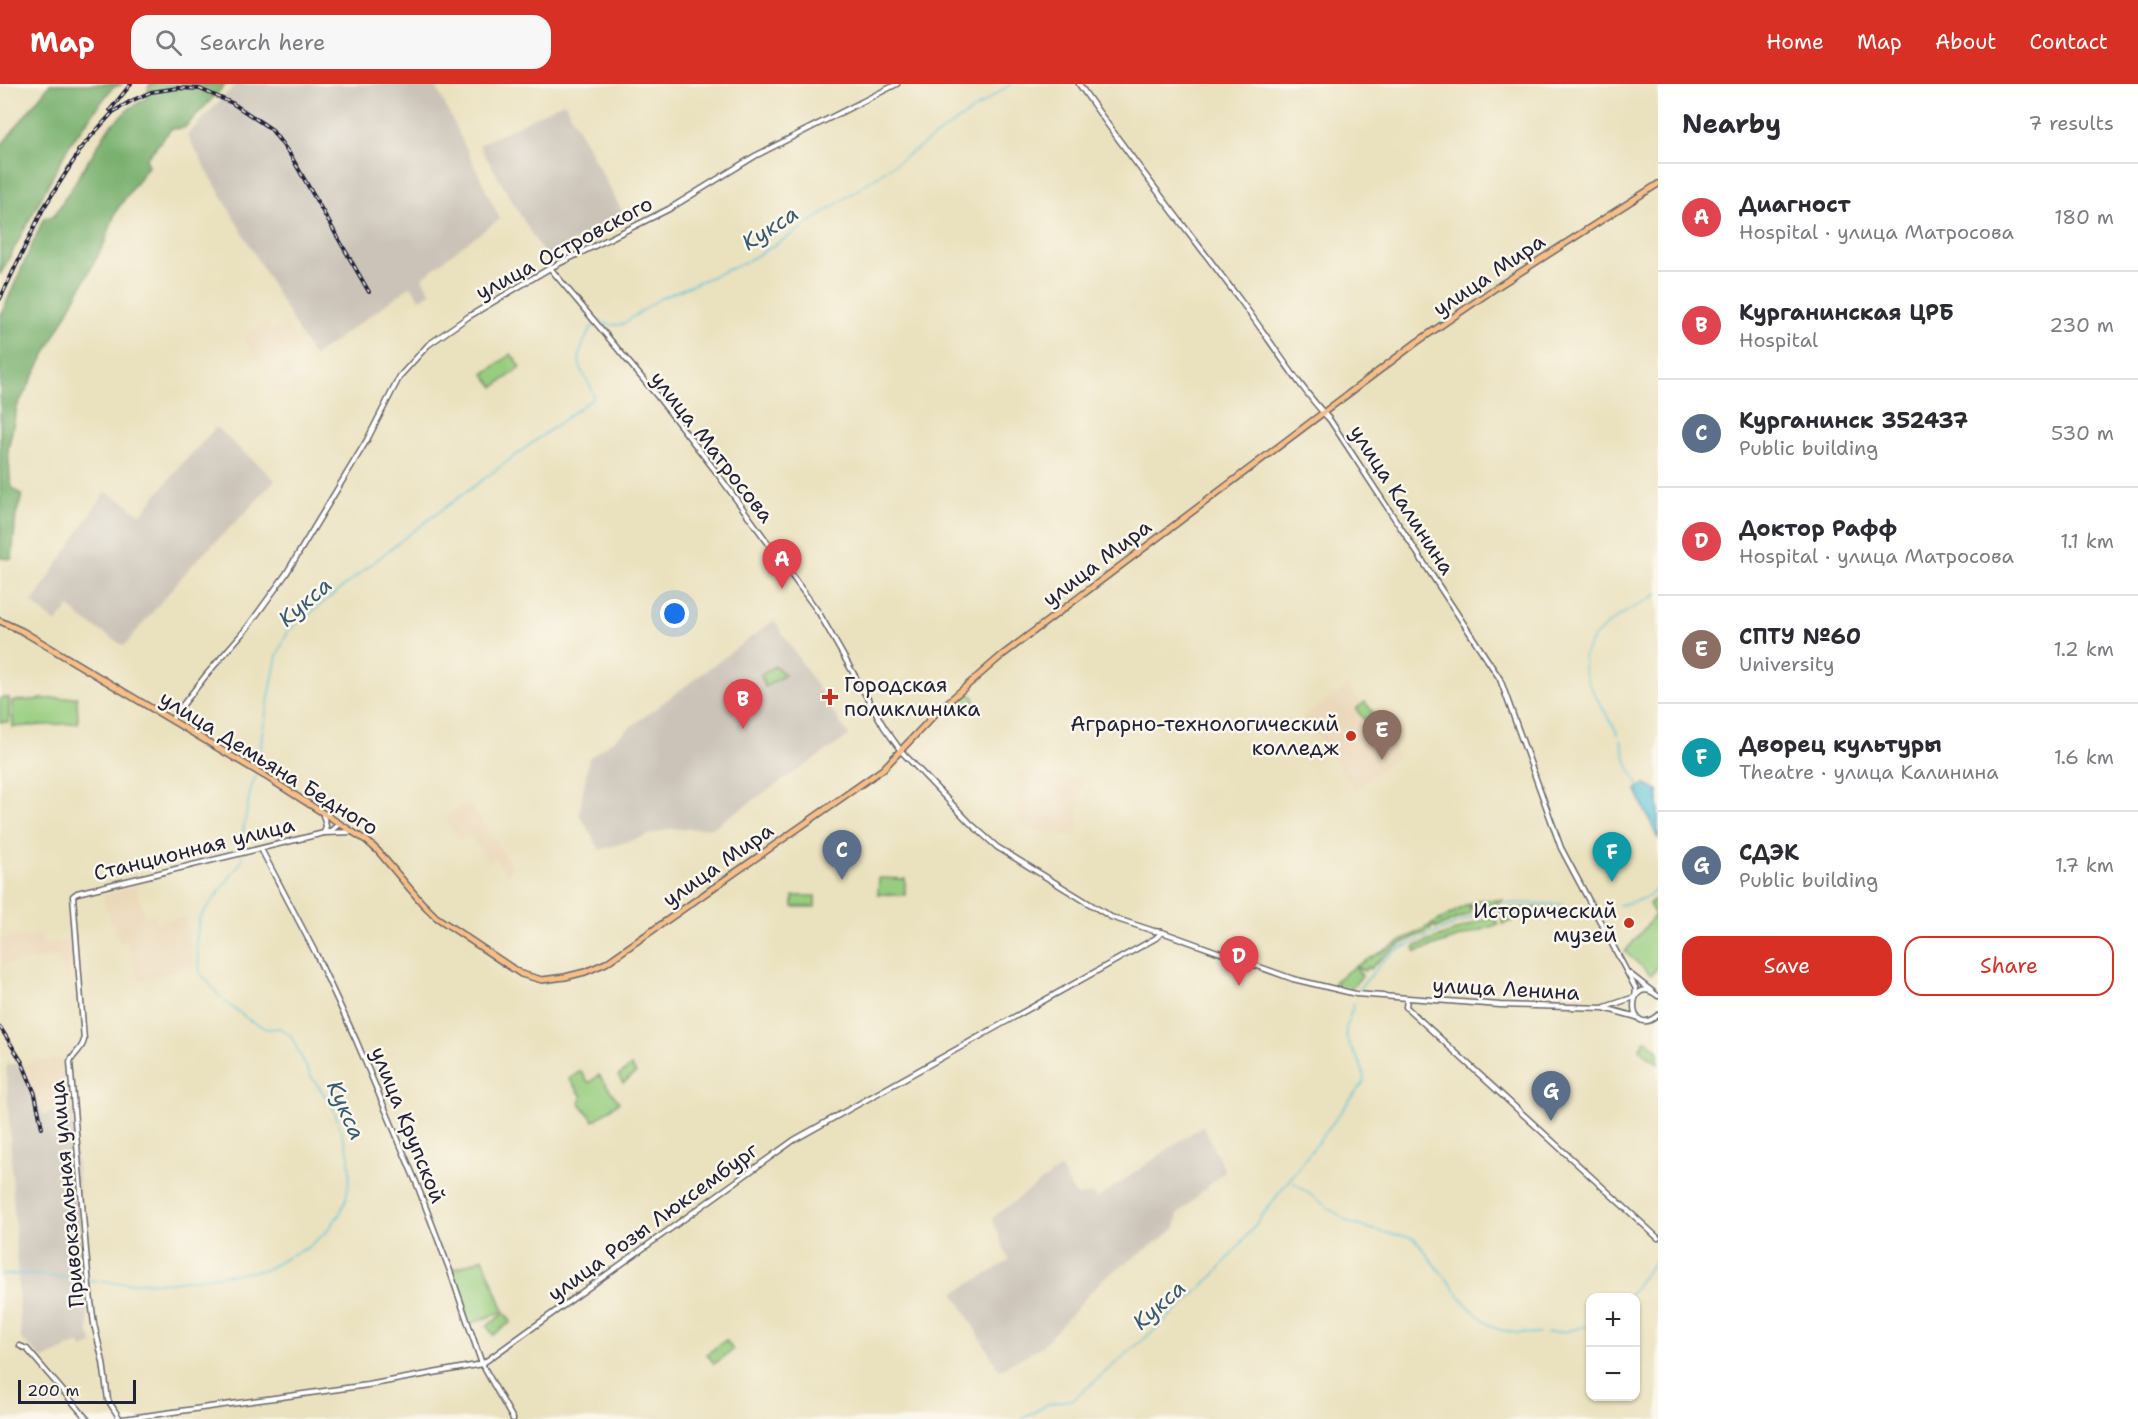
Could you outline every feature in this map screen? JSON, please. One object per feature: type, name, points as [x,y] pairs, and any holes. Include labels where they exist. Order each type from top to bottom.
[{"type":"main road","name":"улица Мира","points":[[565,977],[606,963],[882,769],[940,709],[1001,656],[1324,412],[1417,342],[1494,289],[1658,184]]},
{"type":"main road","name":"улица Демьяна Бедного","points":[[0,621],[21,631],[354,832],[378,851],[422,903],[455,931],[521,974],[542,980],[565,977]]},
{"type":"street","name":"улица Островского","points":[[171,721],[207,674],[248,627],[286,574],[367,440],[400,376],[428,345],[550,268],[669,209],[755,156],[897,84]]},
{"type":"street","name":"улица Калинина","points":[[1079,84],[1139,170],[1207,255],[1330,420],[1500,679],[1561,848],[1620,961],[1630,974],[1657,996]]},
{"type":"street","name":"улица Матросова","points":[[550,268],[658,397],[714,469],[819,613],[884,727],[901,751],[970,823],[997,847],[1111,917],[1162,932],[1293,980],[1363,996],[1407,999]]},
{"type":"street","name":"Станционная улица","points":[[322,812],[326,826],[324,833]]},
{"type":"street","name":"Станционная улица","points":[[73,896],[77,893],[324,833],[340,823]]},
{"type":"street","name":"Станционная улица","points":[[324,833],[354,832]]},
{"type":"street","name":"улица Крупской","points":[[261,849],[316,954],[393,1124],[450,1271],[482,1364],[513,1419]]},
{"type":"street","name":"Привокзальная улица","points":[[73,896],[84,1040],[80,1051],[72,1056],[70,1062],[88,1281],[108,1400],[122,1419]]},
{"type":"street","name":"улица Розы Люксембург","points":[[122,1419],[368,1385],[482,1364],[794,1140],[1047,1000],[1156,938],[1162,932]]},
{"type":"street","name":"улица Калинина","points":[[1630,974],[1636,989],[1632,1006],[1637,1017]]},
{"type":"street","name":"улица Ленина","points":[[1604,1008],[1645,991],[1657,996]]},
{"type":"street","name":"улица Ленина","points":[[1407,999],[1604,1008],[1637,1017]]},
{"type":"street","points":[[1407,999],[1406,1006],[1658,1238]]},
{"type":"street","points":[[1637,1017],[1648,1020],[1658,1015]]},
{"type":"street","points":[[20,1346],[27,1349],[87,1419]]},
{"type":"shaded area","points":[[236,84],[435,84],[500,219],[422,278],[431,293],[420,299],[411,286],[313,357],[187,135]]},
{"type":"shaded area","points":[[564,102],[623,213],[546,258],[479,145]]},
{"type":"shaded area","points":[[267,322],[272,329],[286,322],[300,348],[283,358],[300,390],[281,402],[266,385],[264,373],[244,339],[251,331]]},
{"type":"shaded area","points":[[216,427],[275,480],[191,566],[124,646],[85,621],[69,607],[56,623],[32,603],[105,492],[130,505],[129,507],[141,514],[180,466]]},
{"type":"shaded area","points":[[774,620],[849,736],[712,828],[669,829],[600,850],[579,814],[589,758]]},
{"type":"shaded area","name":"Аграрно-технологический колледж","points":[[1348,686],[1398,755],[1355,790],[1303,717]]},
{"type":"shaded area","points":[[1019,772],[1082,778],[1078,836],[1033,831],[1017,820]]},
{"type":"shaded area","points":[[469,801],[513,868],[506,874],[495,858],[489,862],[471,835],[460,841],[444,817]]},
{"type":"shaded area","points":[[136,886],[145,917],[154,915],[156,924],[186,916],[195,966],[139,981],[128,942],[119,942],[102,896]]},
{"type":"shaded area","points":[[42,935],[43,944],[74,939],[76,964],[69,965],[69,969],[66,970],[67,983],[64,983],[63,965],[60,965],[59,956],[0,965],[0,938]]},
{"type":"shaded area","points":[[40,1059],[42,1061],[61,1059],[70,1085],[63,1088],[68,1104],[43,1114],[25,1065]]},
{"type":"shaded area","points":[[6,1064],[22,1064],[43,1115],[72,1105],[89,1332],[93,1344],[83,1348],[79,1343],[43,1359],[21,1339]]},
{"type":"shaded area","points":[[1203,1125],[1225,1171],[1178,1214],[1175,1229],[1102,1280],[1042,1346],[999,1370],[954,1293],[1009,1261],[992,1218],[1060,1168],[1076,1196],[1094,1194],[1096,1199]]},
{"type":"green space","points":[[50,84],[123,84],[112,88],[70,144],[0,275],[0,147]]},
{"type":"green space","points":[[149,84],[226,84],[184,128],[171,129],[146,159],[149,165],[116,211],[105,242],[17,407],[8,450],[11,486],[22,496],[16,515],[12,559],[0,558],[0,317],[44,218],[54,216],[110,126],[130,108],[147,98]]},
{"type":"green space","points":[[511,354],[521,367],[494,387],[484,374]]},
{"type":"green space","points":[[775,666],[785,675],[765,687],[761,675]]},
{"type":"green space","points":[[970,694],[974,697],[975,702],[965,708],[956,707]]},
{"type":"green space","points":[[77,697],[78,723],[13,727],[12,701]]},
{"type":"green space","points":[[0,698],[9,698],[9,722],[0,722]]},
{"type":"green space","points":[[1365,702],[1378,719],[1369,726],[1356,709]]},
{"type":"green space","points":[[879,878],[905,879],[905,895],[878,894]]},
{"type":"green space","points":[[793,896],[815,896],[815,907],[793,907]]},
{"type":"green space","points":[[1658,896],[1658,967],[1651,975],[1625,952],[1655,915],[1649,904]]},
{"type":"green space","points":[[1477,900],[1504,900],[1478,911],[1476,906],[1472,908],[1470,904]]},
{"type":"green space","points":[[1469,904],[1471,913],[1436,928],[1435,926],[1430,928],[1431,930],[1391,951],[1370,969],[1368,967],[1364,971],[1356,966]]},
{"type":"green space","points":[[1512,908],[1554,909],[1502,924],[1502,918],[1498,913]]},
{"type":"green space","points":[[1495,915],[1495,920],[1499,924],[1416,952],[1414,947]]},
{"type":"green space","points":[[1355,966],[1362,976],[1352,987],[1334,984],[1335,981]]},
{"type":"green space","points":[[1646,1040],[1658,1049],[1658,1064],[1639,1049]]},
{"type":"green space","points":[[631,1066],[636,1073],[623,1083],[618,1076]]},
{"type":"green space","points":[[580,1071],[589,1083],[599,1075],[619,1102],[594,1121],[580,1103],[582,1096],[569,1079]]},
{"type":"green space","points":[[483,1258],[504,1311],[470,1324],[452,1270]]},
{"type":"green space","points":[[505,1313],[511,1322],[493,1335],[487,1326]]},
{"type":"green space","points":[[726,1340],[733,1350],[714,1364],[707,1354]]},
{"type":"water","points":[[1644,785],[1658,790],[1658,839],[1638,793],[1637,789]]},
{"type":"waterway","name":"Кукса","points":[[592,391],[581,369],[580,357],[587,336],[598,320],[610,325],[623,324],[659,299],[746,262],[796,232],[1011,84]]},
{"type":"waterway","name":"Кукса","points":[[259,770],[262,734],[277,656],[288,631],[408,535],[593,398],[593,394]]},
{"type":"waterway","name":"Кукса","points":[[1618,735],[1588,681],[1584,659],[1588,646],[1608,624],[1658,594]]},
{"type":"waterway","name":"Кукса","points":[[1621,740],[1628,765],[1639,786]]},
{"type":"waterway","name":"Кукса","points":[[243,851],[241,843],[251,787],[257,774]]},
{"type":"waterway","name":"Кукса","points":[[221,998],[200,972],[196,942],[199,919],[242,861],[242,856]]},
{"type":"waterway","name":"Кукса","points":[[1619,905],[1646,897],[1658,887]]},
{"type":"waterway","name":"Кукса","points":[[1359,989],[1395,951],[1446,928],[1507,903],[1564,904]]},
{"type":"waterway","name":"Кукса","points":[[224,1001],[249,1020],[267,1029],[280,1028],[291,1036],[310,1075],[332,1105],[349,1154],[350,1174],[346,1200],[339,1215],[326,1232],[307,1248],[291,1255]]},
{"type":"waterway","name":"Кукса","points":[[1023,1419],[1048,1404],[1074,1399],[1181,1307],[1214,1275],[1239,1246],[1363,1083],[1362,1069],[1349,1044],[1346,1030],[1354,1003]]},
{"type":"waterway","name":"Кукса","points":[[1294,1183],[1350,1223],[1414,1238],[1467,1305],[1494,1328],[1515,1333],[1539,1334]]},
{"type":"waterway","name":"Кукса","points":[[1631,1293],[1658,1256]]},
{"type":"waterway","name":"Кукса","points":[[0,1275],[28,1274],[118,1283],[171,1282],[265,1270],[288,1257]]},
{"type":"waterway","name":"Кукса","points":[[1547,1333],[1564,1332],[1586,1326]]},
{"type":"railway","points":[[110,110],[131,84]]},
{"type":"railway","points":[[78,151],[113,112],[151,92],[178,88],[200,89],[232,103],[271,129],[291,156],[369,292]]},
{"type":"railway","points":[[0,299],[43,209],[83,146]]},
{"type":"railway","points":[[0,1027],[22,1062],[35,1094],[42,1128]]},
{"type":"place","name":"Диагност","points":[[782,589]]},
{"type":"place","name":"Городская поликлиника","points":[[830,697]]},
{"type":"place","name":"Курганинская ЦРБ","points":[[743,729]]},
{"type":"place","name":"Аграрно-технологический колледж","points":[[1351,736]]},
{"type":"place","name":"СПТУ №60","points":[[1382,760]]},
{"type":"place","name":"Курганинск 352437","points":[[842,880]]},
{"type":"place","name":"Дворец культуры","points":[[1612,882]]},
{"type":"place","name":"Исторический музей","points":[[1629,923]]},
{"type":"place","name":"Доктор Рафф","points":[[1239,986]]},
{"type":"place","name":"СДЭК","points":[[1551,1121]]}]
